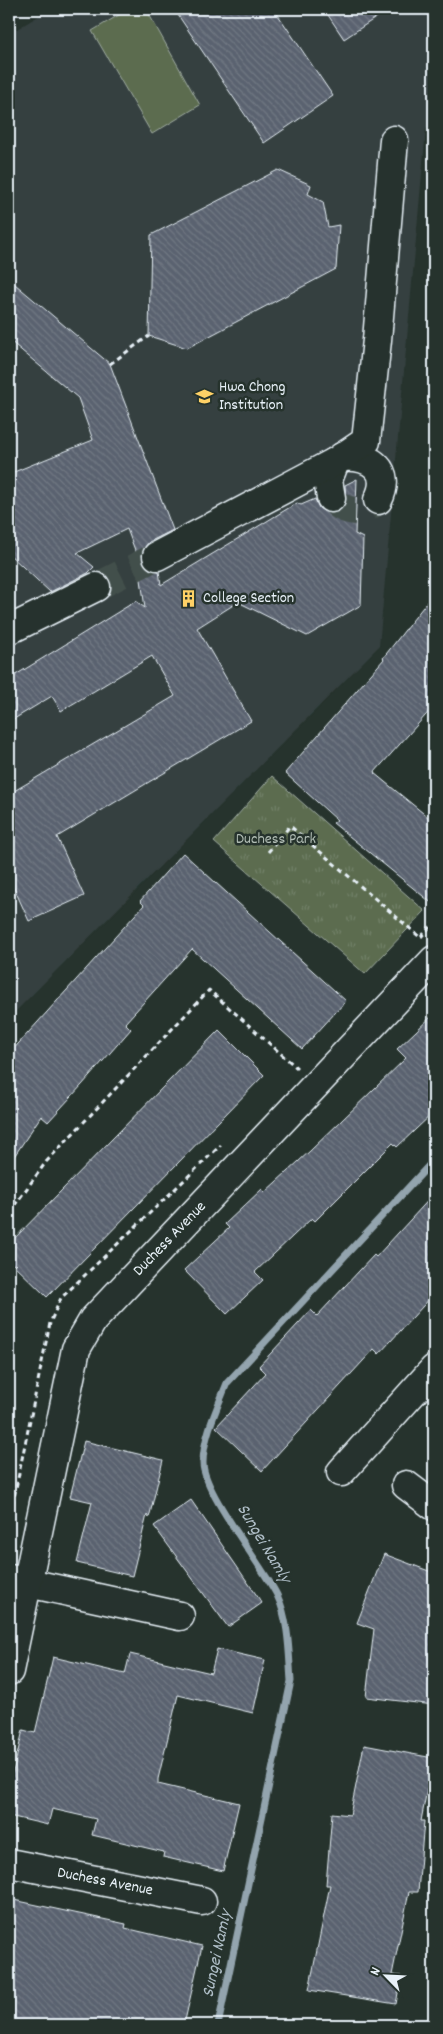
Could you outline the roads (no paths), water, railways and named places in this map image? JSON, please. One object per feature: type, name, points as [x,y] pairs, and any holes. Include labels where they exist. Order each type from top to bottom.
[{"type":"street","points":[[157,556],[338,460],[366,441],[377,340],[394,140]]},
{"type":"street","points":[[338,460],[361,457],[376,466],[383,483],[378,500]]},
{"type":"street","points":[[331,498],[328,480],[338,460]]},
{"type":"street","points":[[9,630],[96,587]]},
{"type":"street","name":"Duchess Avenue","points":[[9,1671],[18,1581],[76,1349],[93,1320],[317,1084],[427,949]]},
{"type":"street","points":[[341,1472],[434,1369]]},
{"type":"street","points":[[406,1485],[434,1506]]},
{"type":"street","points":[[18,1581],[180,1616]]},
{"type":"street","name":"Duchess Avenue","points":[[9,1863],[202,1901]]},
{"type":"waterway","name":"Sungei Namly","points":[[218,2025],[291,1681],[288,1637],[281,1605],[270,1582],[234,1529],[212,1492],[203,1463],[205,1443],[227,1383],[434,1160]]},
{"type":"tunnel","points":[[331,498],[342,507],[354,511],[366,508],[378,500]]},
{"type":"tunnel","points":[[96,587],[157,556]]},
{"type":"place","name":"Hwa Chong Institution","points":[[205,396]]},
{"type":"place","name":"College Section","points":[[189,598]]},
{"type":"park label","name":"Duchess Park","points":[[276,839]]}]
